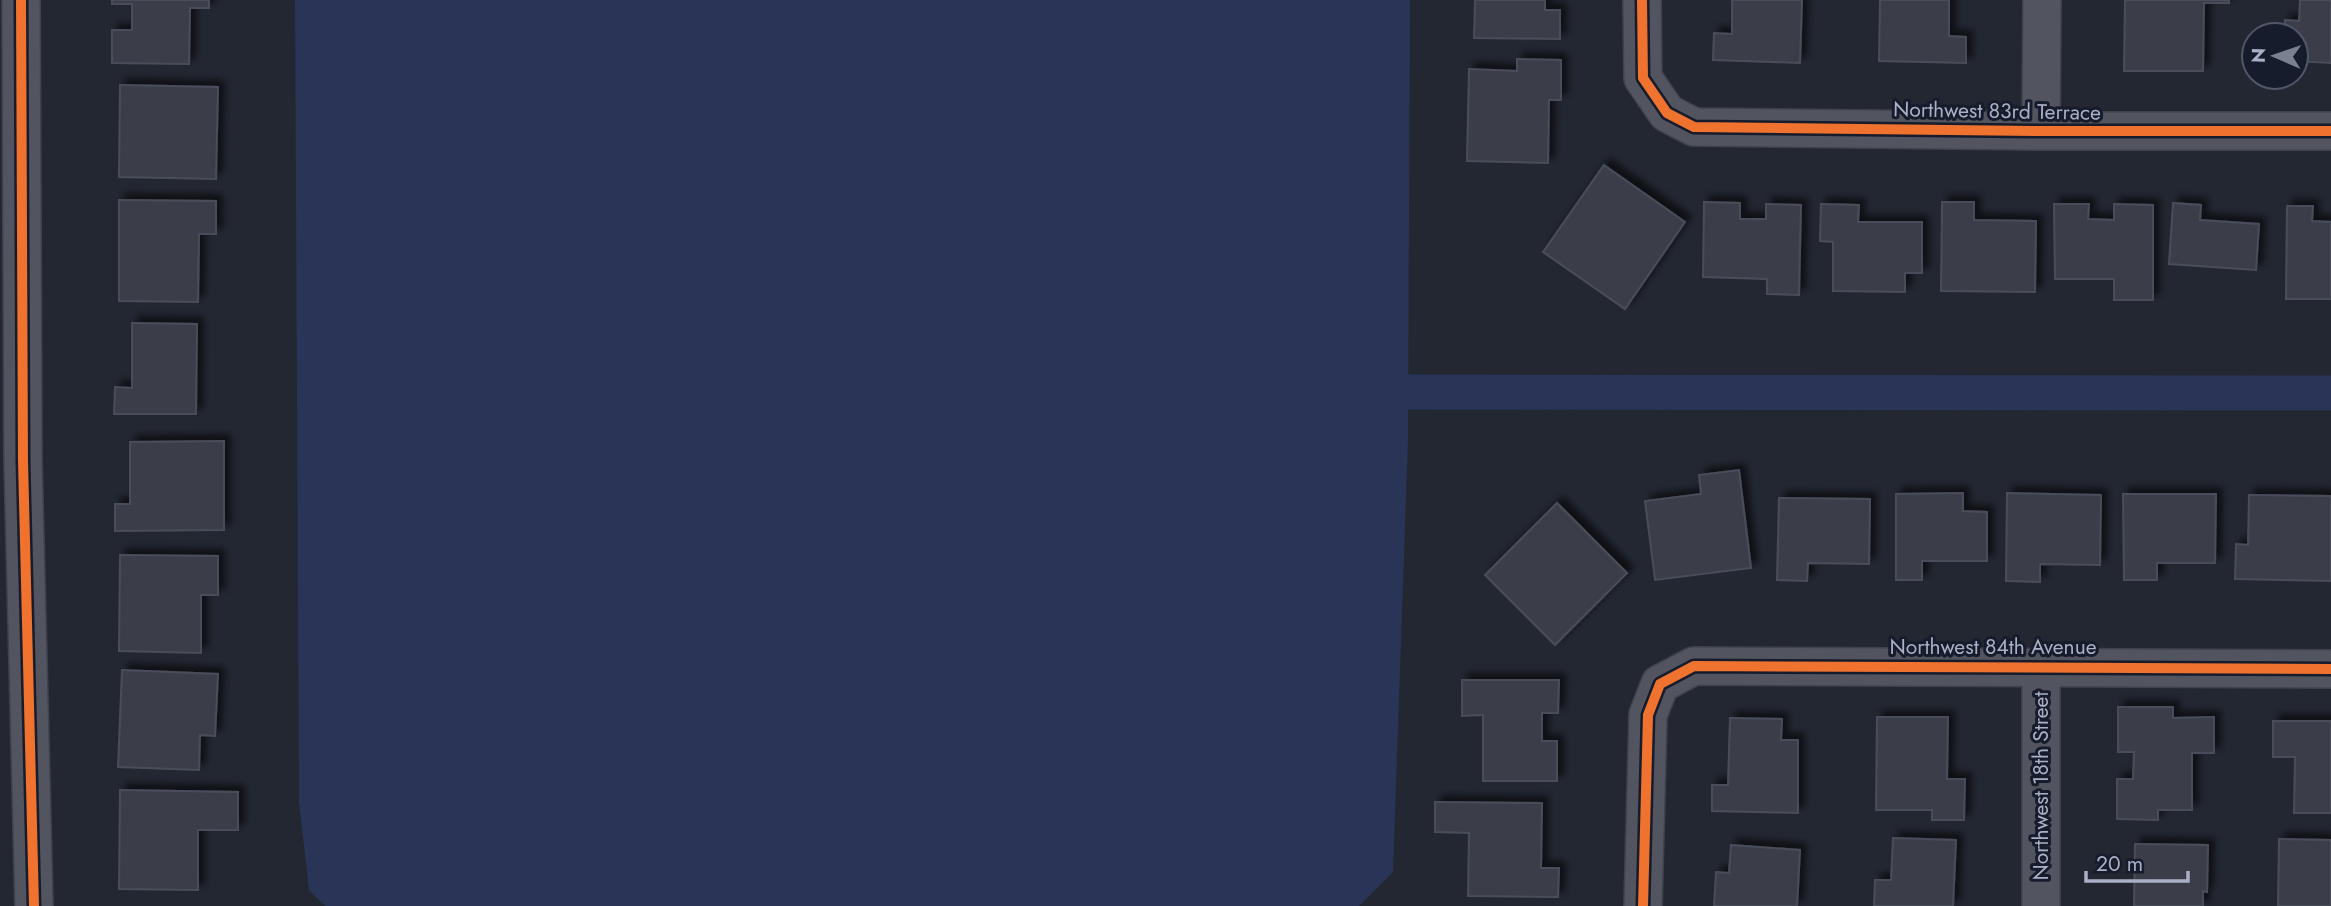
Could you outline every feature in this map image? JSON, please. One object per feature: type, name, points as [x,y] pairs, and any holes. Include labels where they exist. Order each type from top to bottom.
[{"type":"street","points":[[21,0],[12,461],[34,906]]},
{"type":"street","name":"Northwest 83rd Terrace","points":[[1642,0],[1643,78],[1667,113],[1694,127],[2331,131]]},
{"type":"street","points":[[2041,131],[2042,0]]},
{"type":"street","name":"Northwest 84th Avenue","points":[[1643,906],[1648,715],[1660,684],[1694,666],[2331,669]]},
{"type":"street","name":"Northwest 18th Street","points":[[2041,666],[2041,906]]},
{"type":"water","points":[[295,0],[1410,0],[1408,440],[1393,872],[1359,906],[325,906],[309,890],[299,802]]},
{"type":"building","points":[[112,0],[209,0],[209,8],[190,8],[189,64],[112,63],[112,30],[132,30],[132,4],[112,4]]},
{"type":"building","points":[[1475,0],[1545,0],[1545,10],[1560,10],[1560,39],[1474,38]]},
{"type":"building","points":[[1732,0],[1802,0],[1800,63],[1713,60],[1714,33],[1732,34]]},
{"type":"building","points":[[1880,0],[1949,0],[1949,36],[1966,37],[1966,63],[1879,61]]},
{"type":"building","points":[[2125,0],[2229,0],[2229,3],[2204,3],[2203,71],[2124,71]]},
{"type":"building","points":[[2300,0],[2331,0],[2331,63],[2310,62],[2310,21],[2299,21]]},
{"type":"building","points":[[1517,59],[1561,60],[1561,100],[1549,100],[1548,163],[1467,161],[1469,69],[1517,71]]},
{"type":"building","points":[[120,85],[218,87],[216,179],[119,177]]},
{"type":"building","points":[[1604,165],[1685,222],[1625,309],[1543,252]]},
{"type":"building","points":[[119,200],[216,201],[216,234],[199,234],[198,302],[119,301]]},
{"type":"building","points":[[1704,202],[1740,203],[1740,219],[1766,219],[1766,204],[1801,205],[1799,295],[1767,294],[1767,279],[1703,277]]},
{"type":"building","points":[[1942,202],[1974,202],[1974,220],[2036,221],[2035,292],[1941,291]]},
{"type":"building","points":[[2173,203],[2201,205],[2200,220],[2259,224],[2256,270],[2169,264]]},
{"type":"building","points":[[1821,204],[1859,205],[1858,222],[1922,222],[1922,273],[1905,273],[1905,292],[1833,291],[1833,242],[1820,241]]},
{"type":"building","points":[[2054,204],[2089,204],[2088,219],[2114,220],[2114,204],[2153,205],[2153,300],[2114,300],[2114,279],[2055,279]]},
{"type":"building","points":[[2287,206],[2313,206],[2312,221],[2331,222],[2331,299],[2286,299]]},
{"type":"building","points":[[132,323],[197,324],[196,414],[114,414],[115,387],[132,388]]},
{"type":"building","points":[[224,441],[224,530],[115,531],[115,504],[130,504],[130,442]]},
{"type":"building","points":[[1739,470],[1751,568],[1655,580],[1645,501],[1701,494],[1699,475]]},
{"type":"building","points":[[1963,493],[1963,511],[1987,512],[1987,561],[1922,561],[1922,580],[1896,580],[1896,494]]},
{"type":"building","points":[[2007,493],[2101,495],[2100,565],[2040,564],[2040,582],[2006,581]]},
{"type":"building","points":[[2123,494],[2216,494],[2215,563],[2157,563],[2157,580],[2124,580]]},
{"type":"building","points":[[2249,495],[2331,496],[2331,581],[2235,579],[2236,544],[2248,545]]},
{"type":"building","points":[[1779,498],[1870,499],[1869,564],[1808,563],[1807,581],[1777,580]]},
{"type":"building","points":[[1557,503],[1627,573],[1555,645],[1485,575]]},
{"type":"building","points":[[120,555],[218,556],[218,595],[201,595],[201,653],[119,651]]},
{"type":"building","points":[[122,670],[218,674],[215,736],[200,735],[199,770],[118,767]]},
{"type":"building","points":[[1462,680],[1559,680],[1558,713],[1542,713],[1542,741],[1557,741],[1557,781],[1483,781],[1483,715],[1462,716]]},
{"type":"building","points":[[2118,707],[2173,707],[2173,718],[2214,717],[2214,753],[2192,753],[2192,810],[2158,810],[2158,820],[2117,819],[2117,779],[2133,779],[2134,752],[2118,752]]},
{"type":"building","points":[[1877,717],[1948,717],[1947,779],[1965,779],[1964,820],[1932,820],[1932,810],[1876,810]]},
{"type":"building","points":[[1730,718],[1782,719],[1781,740],[1798,740],[1798,813],[1712,811],[1712,785],[1728,785]]},
{"type":"building","points":[[2273,721],[2331,721],[2331,813],[2294,813],[2295,757],[2273,757]]},
{"type":"building","points":[[120,790],[238,792],[238,830],[198,830],[198,890],[119,889]]},
{"type":"building","points":[[1435,802],[1542,803],[1541,868],[1559,868],[1558,897],[1468,896],[1469,833],[1435,832]]},
{"type":"building","points":[[1893,838],[1956,840],[1953,906],[1874,906],[1875,880],[1891,880]]},
{"type":"building","points":[[2279,839],[2331,840],[2331,906],[2278,906]]},
{"type":"building","points":[[2135,844],[2208,845],[2207,892],[2203,891],[2203,906],[2134,906]]},
{"type":"building","points":[[1731,845],[1800,850],[1797,906],[1714,906],[1716,872],[1729,873]]},
{"type":"waterway","points":[[1408,392],[2331,393]]},
{"type":"cycle path","points":[[21,0],[23,461],[34,906]]},
{"type":"cycle path","points":[[1642,0],[1643,78],[1667,113],[1694,127],[2331,131]]},
{"type":"cycle path","points":[[1643,906],[1648,715],[1660,684],[1694,666],[2331,669]]}]
